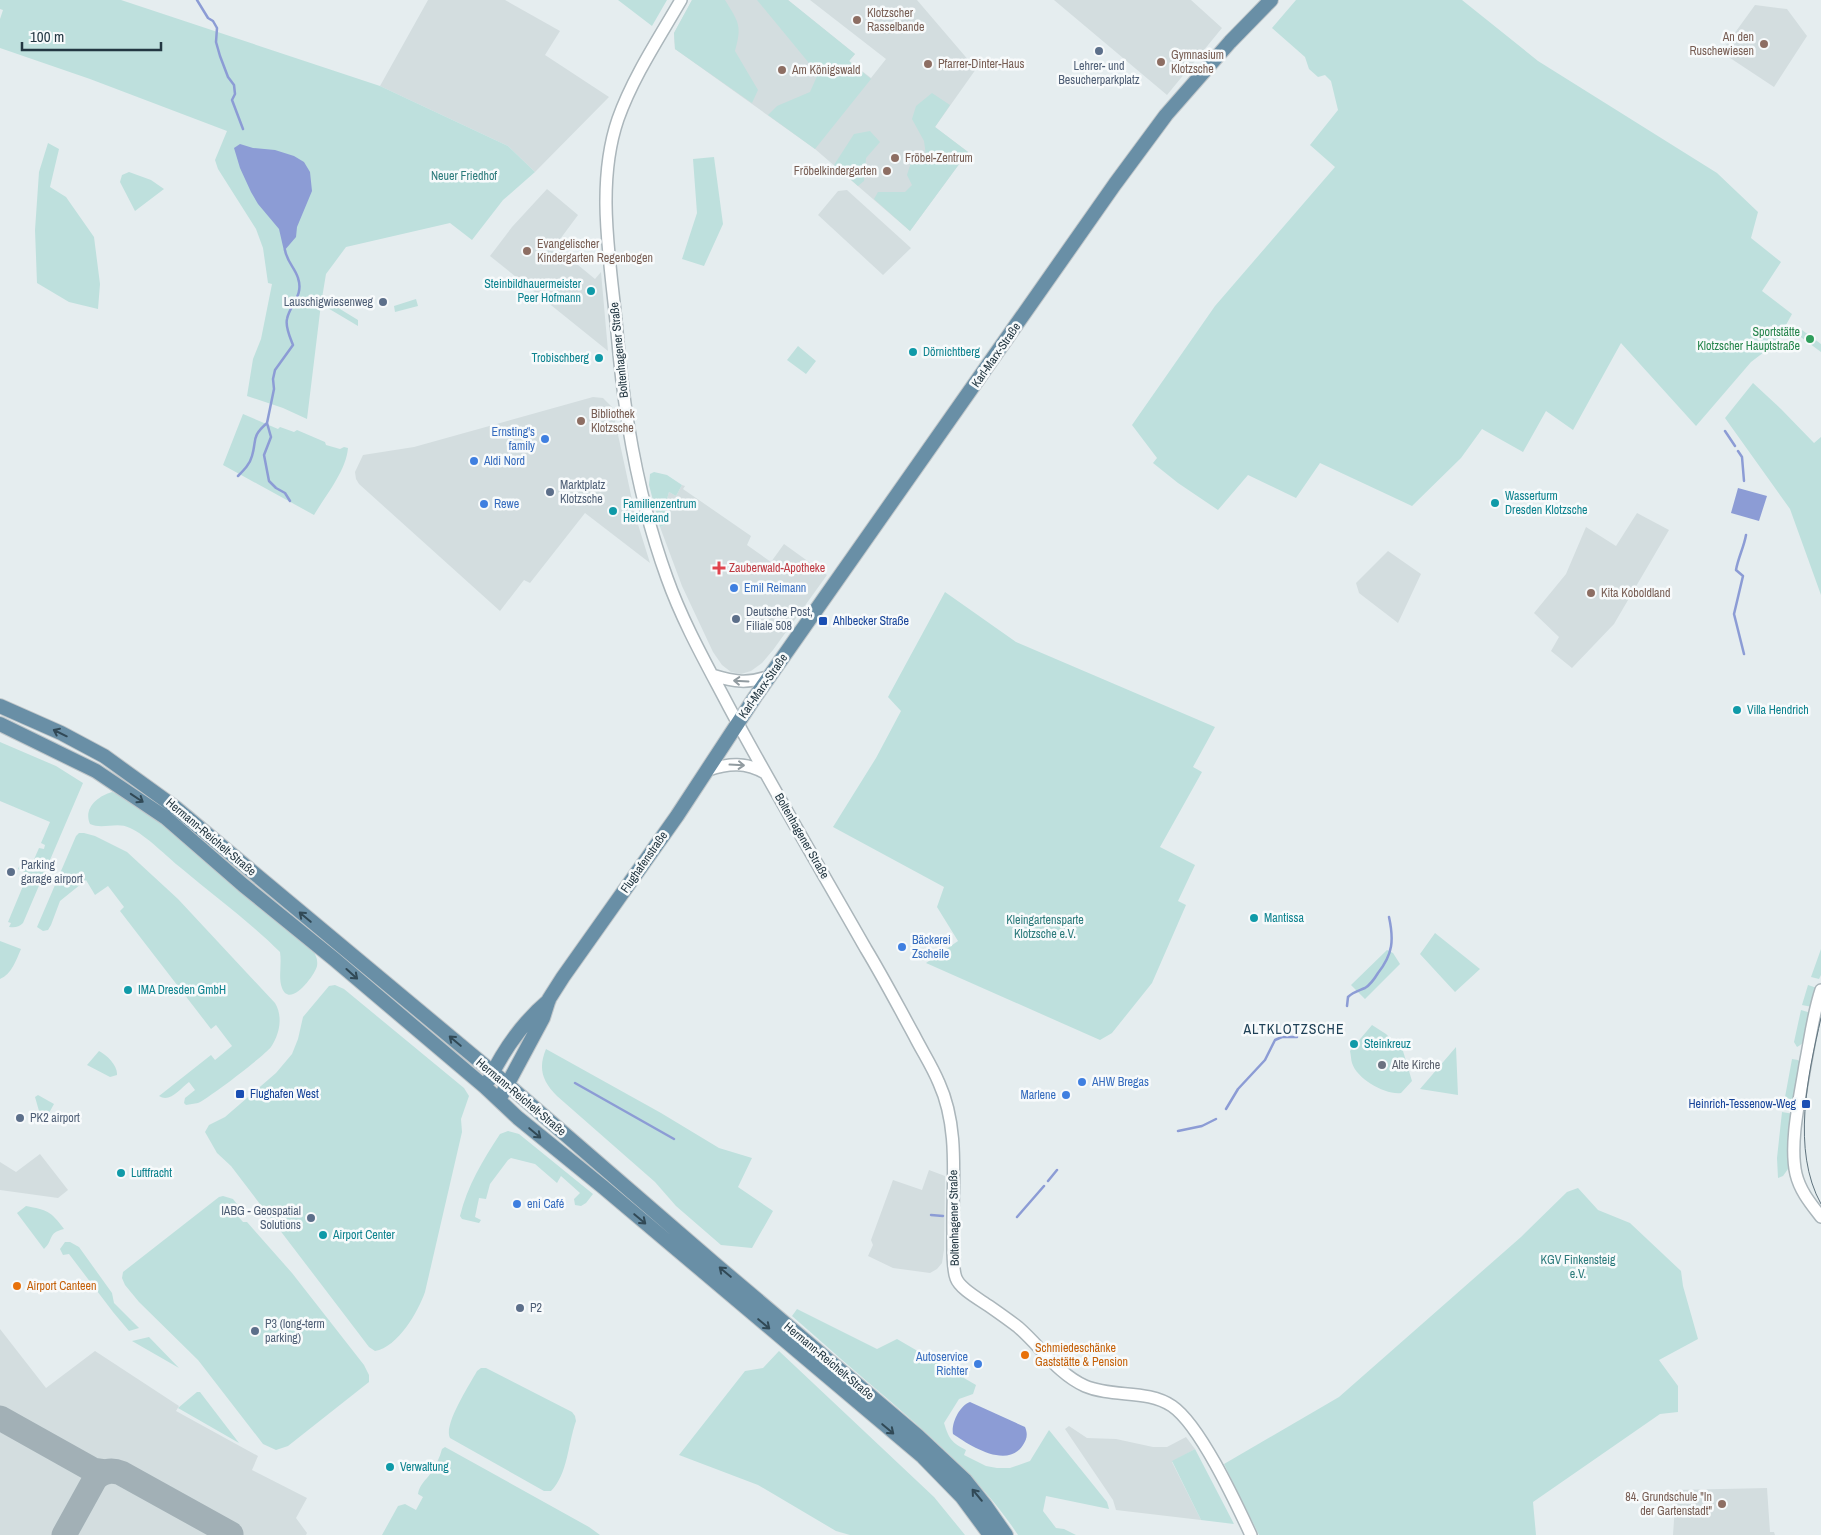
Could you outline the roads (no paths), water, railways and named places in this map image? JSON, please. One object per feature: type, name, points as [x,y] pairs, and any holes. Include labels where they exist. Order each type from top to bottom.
[{"type":"main road","name":"Karl-Marx-Straße","points":[[738,723],[1115,184],[1166,115],[1230,42],[1271,0]]},
{"type":"main road","name":"Hermann-Reichelt-Straße","points":[[0,706],[61,733],[104,756],[176,808],[508,1085],[714,1264],[918,1436],[965,1480],[1006,1535]]},
{"type":"main road","name":"Flughafenstraße","points":[[499,1100],[543,1018],[549,1000],[708,770],[738,723]]},
{"type":"main road","name":"Hermann-Reichelt-Straße","points":[[0,724],[96,771],[166,818],[243,885],[334,959],[485,1087],[518,1118],[603,1187],[923,1458],[962,1497],[990,1535]]},
{"type":"main road","name":"Flughafenstraße","points":[[485,1087],[516,1033],[532,1013],[549,1000]]},
{"type":"street","name":"Boltenhagener Straße","points":[[681,0],[637,78],[619,117],[608,161],[606,188],[606,221],[620,375],[634,464],[667,579],[692,636],[765,773],[886,983],[938,1080],[947,1102],[952,1125],[954,1151],[953,1251],[956,1280],[1018,1327],[1063,1372],[1085,1386],[1107,1392],[1157,1398],[1176,1409],[1190,1423],[1215,1464],[1251,1535]]},
{"type":"street","points":[[712,675],[747,682],[770,676]]},
{"type":"street","points":[[708,770],[734,764],[749,766],[765,773]]},
{"type":"street","points":[[1821,990],[1813,1019],[1793,1148],[1798,1183],[1821,1217]]},
{"type":"water","points":[[240,144],[253,148],[275,150],[294,156],[304,162],[310,172],[312,191],[297,227],[296,237],[284,251],[279,229],[258,204],[240,168],[234,148]]},
{"type":"water","points":[[1738,488],[1767,496],[1759,521],[1731,513]]},
{"type":"water","points":[[970,1402],[1025,1427],[1027,1436],[1023,1445],[1016,1452],[1008,1455],[998,1455],[978,1449],[953,1434],[953,1425],[957,1416],[962,1407]]},
{"type":"waterway","points":[[197,0],[208,18],[213,21],[217,28],[216,42],[228,77],[234,85],[235,94],[232,100],[243,129]]},
{"type":"waterway","points":[[285,250],[287,258],[298,278],[299,290],[287,322],[288,332],[293,345],[275,370],[273,379],[274,389],[267,423],[271,437],[264,455],[269,481],[285,493],[290,501]]},
{"type":"waterway","points":[[238,476],[250,462],[255,438],[267,423]]},
{"type":"waterway","points":[[1725,431],[1735,446]]},
{"type":"waterway","points":[[1738,451],[1742,457],[1744,481]]},
{"type":"waterway","points":[[1744,654],[1734,614],[1743,576],[1736,570],[1746,535]]},
{"type":"waterway","points":[[1347,1006],[1348,997],[1369,985],[1387,959],[1392,940],[1389,917]]},
{"type":"waterway","points":[[1226,1109],[1238,1089],[1265,1060],[1275,1040],[1282,1037],[1297,1037]]},
{"type":"waterway","points":[[575,1083],[674,1139]]},
{"type":"waterway","points":[[1178,1131],[1202,1126],[1216,1119]]},
{"type":"waterway","points":[[1048,1181],[1057,1170]]},
{"type":"waterway","points":[[1017,1217],[1044,1186]]},
{"type":"waterway","points":[[931,1215],[943,1216]]},
{"type":"tram line","points":[[1821,1018],[1807,1087],[1804,1136],[1812,1183],[1821,1204]]},
{"type":"place","name":"Klotzscher Rasselbande","points":[[857,20]]},
{"type":"place","name":"An den Ruschewiesen","points":[[1764,44]]},
{"type":"place","name":"Lehrer- und Besucherparkplatz","points":[[1099,51]]},
{"type":"place","name":"Gymnasium Klotzsche","points":[[1161,62]]},
{"type":"place","name":"Pfarrer-Dinter-Haus","points":[[928,64]]},
{"type":"place","name":"Am Königswald","points":[[782,70]]},
{"type":"place","name":"Fröbel-Zentrum","points":[[895,158]]},
{"type":"place","name":"Fröbelkindergarten","points":[[887,171]]},
{"type":"place","name":"Evangelischer Kindergarten Regenbogen","points":[[527,251]]},
{"type":"place","name":"Steinbildhauermeister Peer Hofmann","points":[[591,291]]},
{"type":"place","name":"Lauschigwiesenweg","points":[[383,302]]},
{"type":"place","name":"Sportstätte Klotzscher Hauptstraße","points":[[1810,339]]},
{"type":"place","name":"Dörnichtberg","points":[[913,352]]},
{"type":"place","name":"Trobischberg","points":[[599,358]]},
{"type":"place","name":"Bibliothek Klotzsche","points":[[581,421]]},
{"type":"place","name":"Ernsting's family","points":[[545,439]]},
{"type":"place","name":"Aldi Nord","points":[[474,461]]},
{"type":"place","name":"Marktplatz Klotzsche","points":[[550,492]]},
{"type":"place","name":"Wasserturm Dresden Klotzsche","points":[[1495,503]]},
{"type":"place","name":"Rewe","points":[[484,504]]},
{"type":"place","name":"Familienzentrum Heiderand","points":[[613,511]]},
{"type":"place","name":"Zauberwald-Apotheke","points":[[719,568]]},
{"type":"place","name":"Emil Reimann","points":[[734,588]]},
{"type":"place","name":"Kita Koboldland","points":[[1591,593]]},
{"type":"place","name":"Deutsche Post, Filiale 508","points":[[736,619]]},
{"type":"place","name":"Ahlbecker Straße","points":[[823,621]]},
{"type":"place","name":"Villa Hendrich","points":[[1737,710]]},
{"type":"place","name":"Parking garage airport","points":[[11,872]]},
{"type":"place","name":"Mantissa","points":[[1254,918]]},
{"type":"place","name":"Bäckerei Zscheile","points":[[902,947]]},
{"type":"place","name":"IMA Dresden GmbH","points":[[128,990]]},
{"type":"place","name":"Steinkreuz","points":[[1354,1044]]},
{"type":"place","name":"Alte Kirche","points":[[1382,1065]]},
{"type":"place","name":"AHW Bregas","points":[[1082,1082]]},
{"type":"place","name":"Flughafen West","points":[[240,1094]]},
{"type":"place","name":"Marlene","points":[[1066,1095]]},
{"type":"place","name":"Heinrich-Tessenow-Weg","points":[[1806,1104]]},
{"type":"place","name":"PK2 airport","points":[[20,1118]]},
{"type":"place","name":"Luftfracht","points":[[121,1173]]},
{"type":"place","name":"eni Café","points":[[517,1204]]},
{"type":"place","name":"IABG - Geospatial Solutions","points":[[311,1218]]},
{"type":"place","name":"Airport Center","points":[[323,1235]]},
{"type":"place","name":"Airport Canteen","points":[[17,1286]]},
{"type":"place","name":"P2","points":[[520,1308]]},
{"type":"place","name":"P3 (long-term parking)","points":[[255,1331]]},
{"type":"place","name":"Schmiedeschänke Gaststätte & Pension","points":[[1025,1355]]},
{"type":"place","name":"Autoservice Richter","points":[[978,1364]]},
{"type":"place","name":"Verwaltung","points":[[390,1467]]},
{"type":"place","name":"84. Grundschule \"In der Gartenstadt\"","points":[[1722,1504]]},
{"type":"district","name":"ALTKLOTZSCHE","points":[[1294,1029]]},
{"type":"park label","name":"Neuer Friedhof","points":[[464,176]]},
{"type":"park label","name":"Kleingartensparte Klotzsche e.V.","points":[[1045,927]]},
{"type":"park label","name":"KGV Finkensteig e.V.","points":[[1578,1267]]}]
